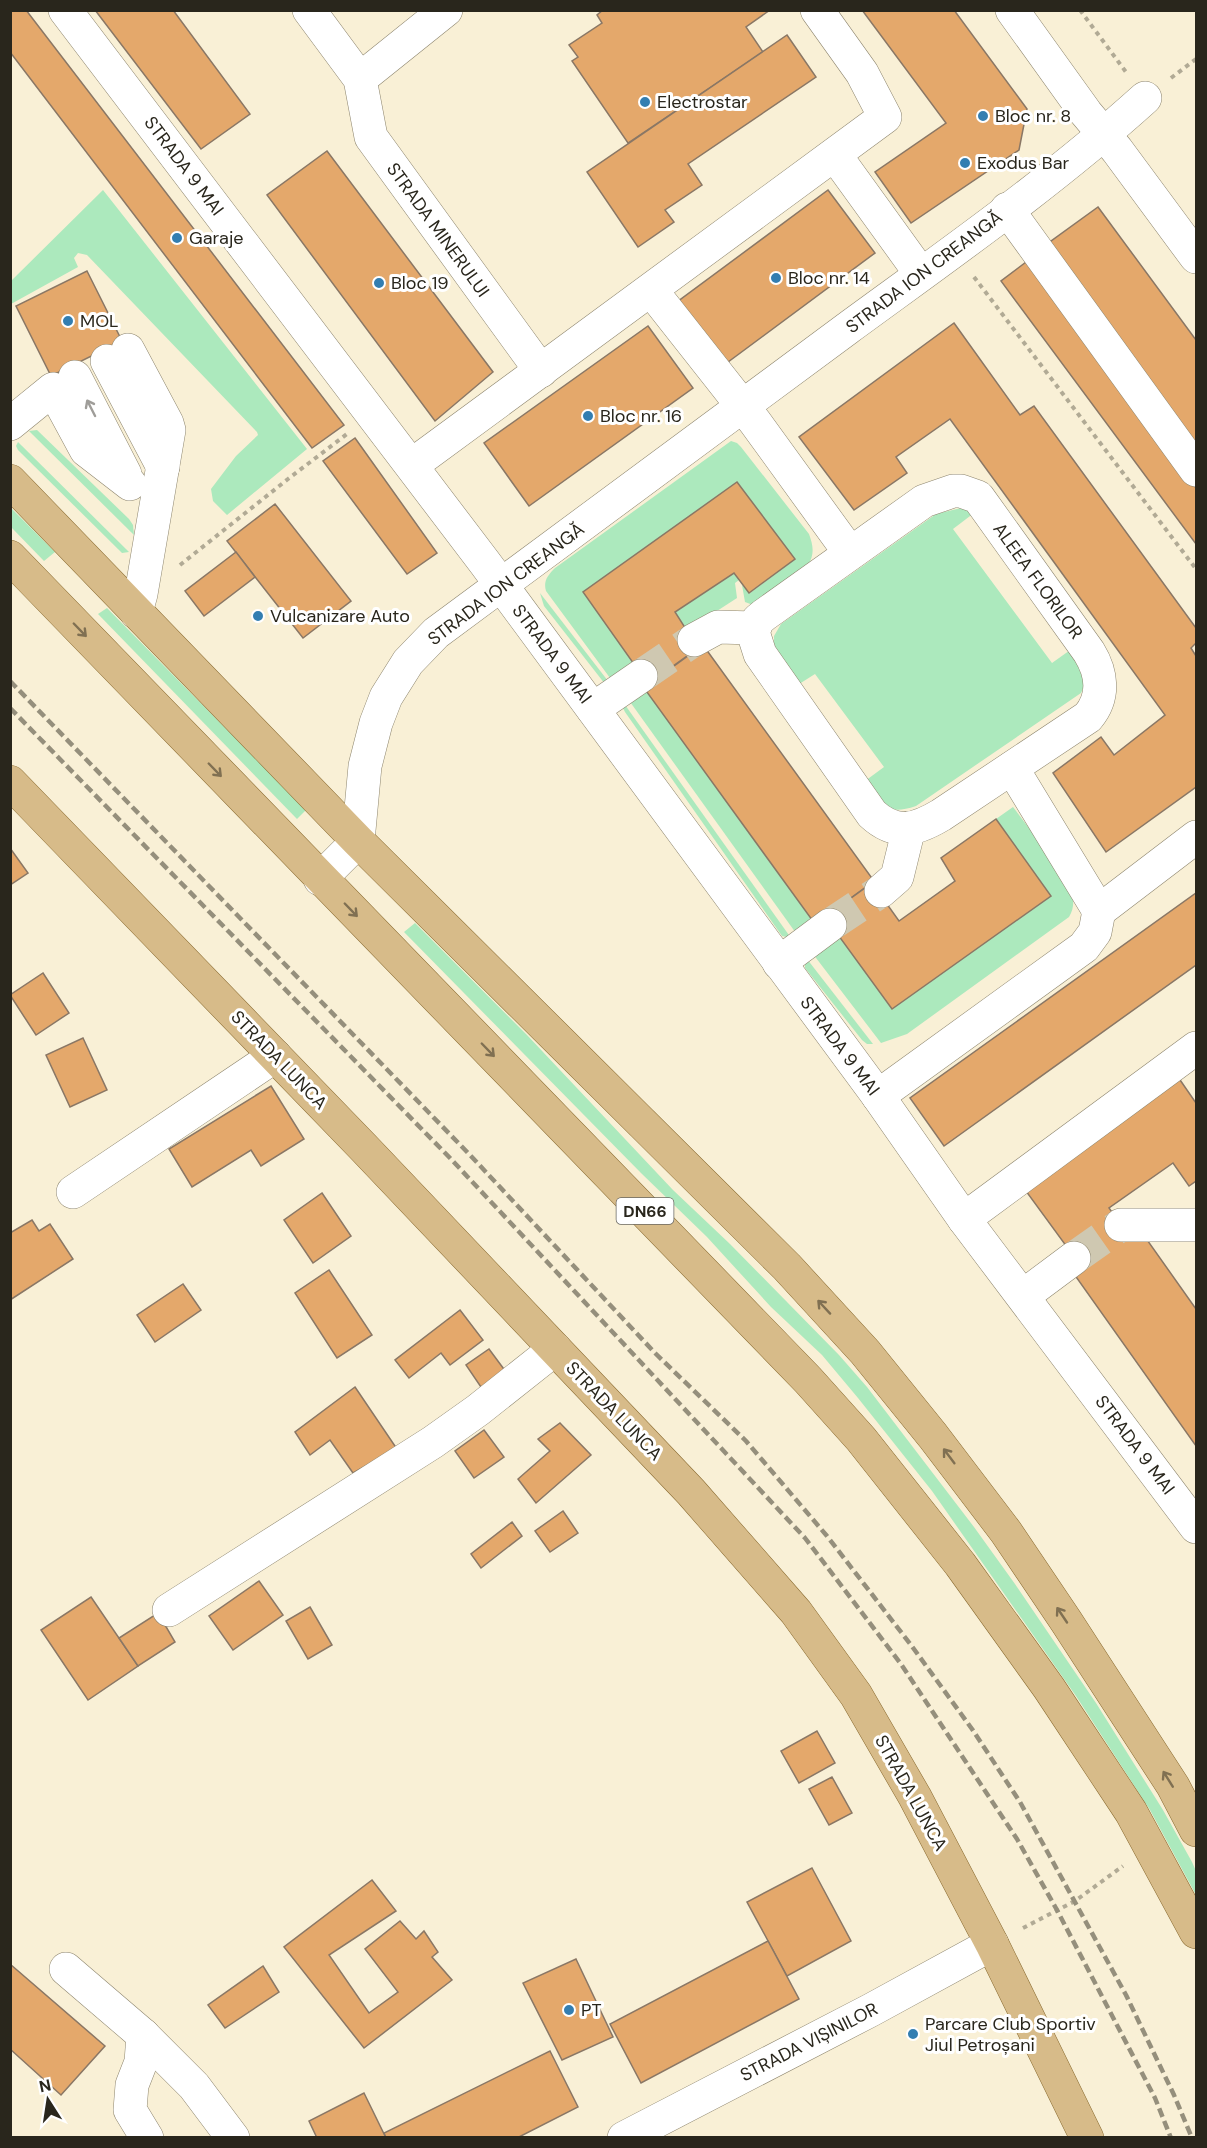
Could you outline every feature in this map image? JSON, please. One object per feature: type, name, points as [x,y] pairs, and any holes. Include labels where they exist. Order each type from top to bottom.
[{"type":"main road","points":[[10,481],[94,569],[139,603],[358,841],[787,1267],[865,1352],[1006,1532],[1160,1767],[1197,1830]]},
{"type":"main road","name":"DN66","points":[[10,557],[808,1380],[861,1439],[960,1564],[1048,1688],[1131,1812],[1197,1932]]},
{"type":"main road","points":[[56,606],[94,569]]},
{"type":"main road","name":"STRADA LUNCA","points":[[10,782],[691,1492],[796,1612],[856,1695],[915,1797],[992,1944],[1086,2138]]},
{"type":"street","name":"STRADA 9 MAI","points":[[65,10],[412,465],[878,1096],[964,1219],[1197,1527]]},
{"type":"street","points":[[309,10],[360,79],[446,10]]},
{"type":"street","points":[[412,465],[885,117],[862,73],[817,10]]},
{"type":"street","points":[[1012,10],[1103,135],[1117,150],[1197,257]]},
{"type":"street","name":"STRADA MINERULUI","points":[[360,79],[371,137],[541,371]]},
{"type":"street","name":"STRADA ION CREANGĂ","points":[[358,841],[365,766],[376,723],[386,697],[408,662],[436,633],[955,249],[1103,135],[1145,98]]},
{"type":"street","points":[[835,155],[921,274]]},
{"type":"street","points":[[1007,209],[1197,470]]},
{"type":"street","points":[[651,290],[743,407],[850,553],[758,620],[754,628],[754,637],[760,654],[872,814],[887,827],[918,826],[941,815],[1012,768],[1099,912]]},
{"type":"street","points":[[118,356],[167,423],[169,438],[139,603]]},
{"type":"street","points":[[75,377],[152,526]]},
{"type":"street","points":[[10,424],[53,389],[86,450],[130,484]]},
{"type":"street","name":"ALEEA FLORILOR","points":[[850,553],[924,501],[953,491],[962,491],[978,497],[1097,666],[1099,698],[1096,707],[1088,717],[1012,768]]},
{"type":"street","points":[[693,640],[718,627],[754,628]]},
{"type":"street","points":[[593,709],[640,676]]},
{"type":"street","points":[[881,891],[897,877],[909,828]]},
{"type":"street","points":[[878,1096],[1084,947],[1095,932],[1099,912],[1197,837]]},
{"type":"street","points":[[320,879],[358,841]]},
{"type":"street","points":[[779,963],[830,925]]},
{"type":"street","points":[[964,1219],[1197,1048]]},
{"type":"street","points":[[73,1192],[275,1056]]},
{"type":"street","points":[[1121,1225],[1197,1225]]},
{"type":"street","points":[[1023,1296],[1074,1258]]},
{"type":"street","points":[[169,1610],[433,1442],[478,1410],[555,1349]]},
{"type":"street","name":"STRADA VIȘINILOR","points":[[624,2138],[871,2010],[992,1944]]},
{"type":"street","points":[[66,1969],[143,2035],[194,2086],[233,2138]]},
{"type":"street","points":[[143,2035],[141,2062],[132,2085],[130,2110],[147,2138]]},
{"type":"path","points":[[1080,10],[1145,98]]},
{"type":"path","points":[[955,249],[1197,569]]},
{"type":"path","points":[[139,603],[177,568],[322,452]]},
{"type":"path","points":[[992,1944],[1075,1901],[1128,1862]]},
{"type":"green space","points":[[103,190],[307,449],[227,515],[213,501],[211,489],[236,456],[258,435],[257,432],[87,255],[78,253],[74,258],[78,267],[11,304],[11,281]]},
{"type":"green space","points":[[37,430],[129,519],[133,525],[134,535],[29,431]]},
{"type":"green space","points":[[731,441],[741,447],[809,534],[813,550],[808,565],[753,605],[745,602],[742,585],[750,593],[795,559],[737,482],[583,592],[635,665],[610,678],[546,591],[547,578],[555,568]]},
{"type":"green space","points":[[18,442],[129,552],[122,553],[18,450],[16,446]]},
{"type":"green space","points":[[10,507],[55,552],[44,561],[11,527]]},
{"type":"green space","points":[[961,508],[974,513],[953,529],[1052,663],[1073,648],[1086,682],[1081,693],[916,806],[891,809],[880,802],[865,781],[884,767],[815,674],[796,686],[774,648],[774,636],[781,624],[936,514]]},
{"type":"green space","points":[[734,573],[739,580],[735,583],[737,598],[686,631],[675,612]]},
{"type":"green space","points":[[540,593],[608,681],[605,684],[544,606]]},
{"type":"green space","points":[[107,608],[306,810],[297,819],[98,614]]},
{"type":"green space","points":[[644,688],[815,924],[798,936],[628,699]]},
{"type":"green space","points":[[623,702],[791,938],[782,936],[625,712]]},
{"type":"green space","points":[[1013,807],[1067,878],[1073,902],[1069,917],[907,1034],[881,1043],[813,954],[839,936],[892,1009],[1051,896],[996,819]]},
{"type":"green space","points":[[415,923],[527,1035],[673,1190],[730,1244],[839,1355],[867,1387],[974,1527],[1096,1703],[1163,1810],[1192,1862],[1196,1871],[1196,1895],[1150,1810],[1076,1696],[932,1491],[858,1398],[822,1355],[771,1307],[707,1237],[404,932]]},
{"type":"green space","points":[[807,959],[873,1044],[867,1044],[862,1040],[805,968]]},
{"type":"building","name":"Garaje","points":[[10,10],[26,10],[344,425],[312,448],[10,52]]},
{"type":"building","points":[[95,10],[173,10],[250,114],[201,149]]},
{"type":"building","name":"Electrostar","points":[[603,10],[770,10],[746,27],[763,52],[628,143],[572,61],[578,57],[569,45],[602,23],[597,15]]},
{"type":"building","name":"Bloc nr. 8","points":[[862,10],[954,10],[1027,109],[1019,150],[911,223],[875,172],[946,123]]},
{"type":"building","points":[[787,35],[816,77],[688,164],[702,185],[665,210],[674,222],[638,247],[587,172]]},
{"type":"building","name":"Bloc 19","points":[[327,151],[493,372],[435,421],[267,195]]},
{"type":"building","name":"Bloc nr. 14","points":[[828,190],[875,253],[724,365],[677,302]]},
{"type":"building","points":[[1098,207],[1196,340],[1196,446],[1047,244]]},
{"type":"building","points":[[1030,259],[1196,488],[1196,544],[1001,281]]},
{"type":"building","name":"MOL","points":[[87,271],[122,341],[51,376],[16,306]]},
{"type":"building","points":[[954,323],[1020,415],[1034,406],[1196,628],[1196,643],[1191,648],[1196,656],[1196,787],[1106,852],[1053,773],[1101,737],[1114,755],[1165,715],[950,419],[896,457],[907,473],[854,510],[799,437]]},
{"type":"building","name":"Bloc nr. 16","points":[[648,326],[693,388],[529,506],[484,443]]},
{"type":"building","points":[[355,438],[437,553],[407,574],[323,461]]},
{"type":"building","points":[[737,482],[795,559],[749,593],[734,573],[675,612],[698,648],[648,684],[583,592]]},
{"type":"building","points":[[275,504],[351,601],[303,638],[227,541]]},
{"type":"building","points":[[236,552],[255,577],[204,616],[185,591]]},
{"type":"building","points":[[703,645],[874,881],[815,924],[644,688]]},
{"type":"building","points":[[996,819],[1051,896],[892,1009],[825,917],[872,883],[899,921],[955,881],[941,858]]},
{"type":"building","points":[[10,848],[28,873],[10,885]]},
{"type":"building","points":[[1196,893],[1196,965],[944,1146],[910,1098]]},
{"type":"building","points":[[43,973],[69,1013],[36,1035],[10,995]]},
{"type":"building","points":[[83,1038],[107,1090],[70,1107],[46,1055]]},
{"type":"building","points":[[1178,1077],[1196,1103],[1196,1181],[1189,1186],[1173,1163],[1109,1208],[1128,1235],[1138,1227],[1196,1309],[1196,1446],[1074,1274],[1067,1247],[1023,1187]]},
{"type":"building","points":[[271,1086],[304,1139],[261,1166],[251,1150],[192,1187],[169,1149]]},
{"type":"building","points":[[322,1193],[351,1236],[313,1263],[284,1220]]},
{"type":"building","points":[[32,1220],[39,1231],[50,1224],[73,1259],[10,1300],[10,1233]]},
{"type":"building","points":[[329,1270],[372,1335],[337,1358],[295,1293]]},
{"type":"building","points":[[183,1284],[201,1310],[155,1342],[137,1315]]},
{"type":"building","points":[[460,1310],[483,1340],[450,1365],[441,1353],[409,1378],[395,1360]]},
{"type":"building","points":[[489,1349],[509,1376],[485,1393],[466,1365]]},
{"type":"building","points":[[355,1387],[397,1449],[353,1473],[330,1440],[310,1455],[295,1432]]},
{"type":"building","points":[[560,1423],[591,1455],[536,1503],[518,1479],[550,1451],[538,1439]]},
{"type":"building","points":[[484,1430],[504,1457],[474,1478],[455,1451]]},
{"type":"building","points":[[563,1511],[578,1533],[550,1552],[535,1531]]},
{"type":"building","points":[[512,1522],[522,1536],[481,1568],[471,1554]]},
{"type":"building","points":[[259,1581],[283,1615],[233,1650],[209,1616]]},
{"type":"building","points":[[91,1597],[138,1666],[88,1700],[41,1630]]},
{"type":"building","points":[[310,1607],[332,1645],[308,1659],[286,1621]]},
{"type":"building","points":[[158,1613],[175,1642],[138,1666],[119,1638]]},
{"type":"building","points":[[817,1731],[835,1763],[799,1783],[781,1751]]},
{"type":"building","points":[[832,1777],[852,1813],[829,1825],[809,1789]]},
{"type":"building","points":[[812,1868],[851,1941],[787,1976],[747,1902]]},
{"type":"building","points":[[372,1880],[396,1911],[329,1955],[369,2013],[398,1992],[365,1949],[400,1921],[416,1939],[424,1931],[438,1952],[432,1957],[452,1980],[364,2048],[284,1947]]},
{"type":"building","points":[[768,1941],[799,1999],[641,2083],[610,2024]]},
{"type":"building","name":"PT","points":[[576,1959],[613,2037],[562,2060],[523,1983]]},
{"type":"building","points":[[10,1964],[105,2046],[61,2095],[10,2049]]},
{"type":"building","points":[[263,1966],[279,1992],[225,2028],[208,2005]]},
{"type":"building","points":[[550,2051],[578,2107],[517,2138],[386,2138],[384,2133]]},
{"type":"building","points":[[364,2093],[386,2138],[317,2138],[309,2121]]},
{"type":"tunnel","points":[[641,676],[694,640]]},
{"type":"tunnel","points":[[830,925],[881,891]]},
{"type":"tunnel","points":[[1074,1258],[1121,1225]]},
{"type":"railway","points":[[10,681],[470,1155],[655,1353],[746,1441],[827,1536],[972,1729],[1020,1802],[1126,1995],[1192,2138]]},
{"type":"railway","points":[[10,708],[450,1158],[805,1538],[901,1664],[1017,1839],[1057,1910],[1155,2098],[1171,2138]]},
{"type":"place","name":"Electrostar","points":[[645,102]]},
{"type":"place","name":"Bloc nr. 8","points":[[983,116]]},
{"type":"place","name":"Exodus Bar","points":[[965,163]]},
{"type":"place","name":"Garaje","points":[[177,238]]},
{"type":"place","name":"Bloc nr. 14","points":[[776,278]]},
{"type":"place","name":"Bloc 19","points":[[379,283]]},
{"type":"place","name":"MOL","points":[[68,321]]},
{"type":"place","name":"Bloc nr. 16","points":[[588,416]]},
{"type":"place","name":"Vulcanizare Auto","points":[[258,616]]},
{"type":"place","name":"PT","points":[[569,2010]]},
{"type":"place","name":"Parcare Club Sportiv Jiul Petroșani","points":[[913,2034]]}]
